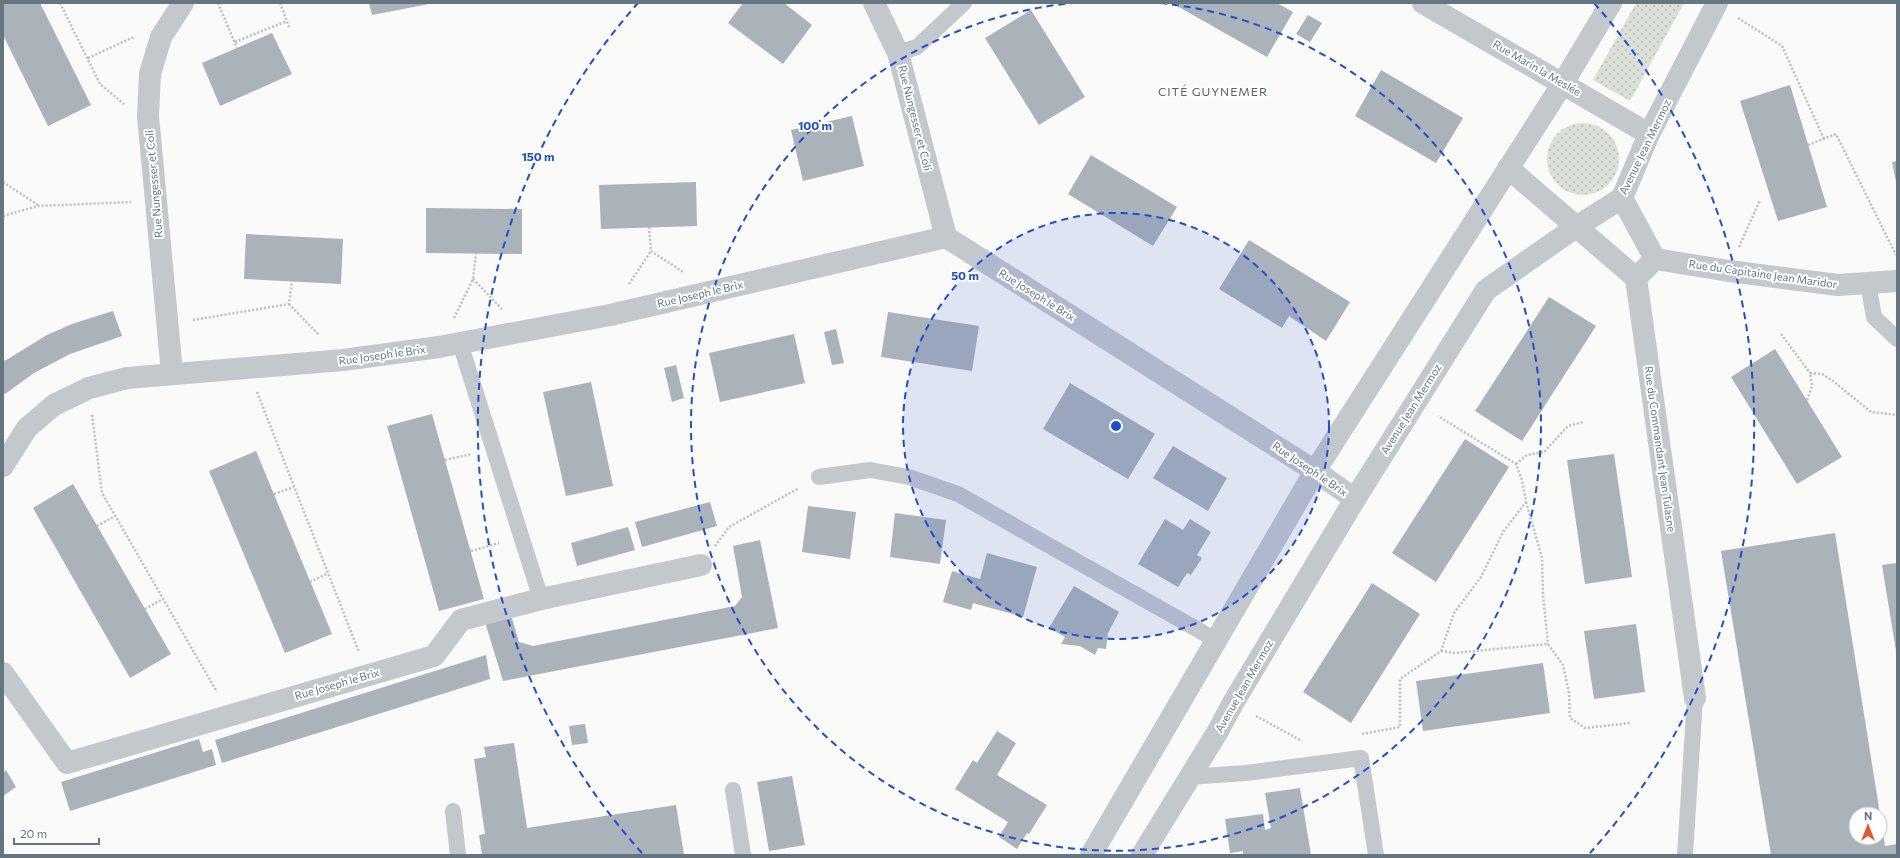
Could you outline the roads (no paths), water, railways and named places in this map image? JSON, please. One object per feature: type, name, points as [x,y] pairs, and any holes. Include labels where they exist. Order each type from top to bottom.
[{"type":"street","name":"Rue Nungesser et Coli","points":[[172,373],[148,116],[150,74],[161,37],[183,3]]},
{"type":"street","name":"Rue Nungesser et Coli","points":[[874,3],[898,53],[946,237]]},
{"type":"street","name":"Rue Marin la Meslée","points":[[1423,3],[1649,134]]},
{"type":"street","points":[[1091,855],[1315,471],[1563,83],[1611,3]]},
{"type":"street","name":"Avenue Jean Mermoz","points":[[1142,855],[1188,777],[1218,731],[1233,703],[1355,499],[1486,290],[1576,227],[1622,198],[1649,134],[1717,3]]},
{"type":"street","points":[[1508,168],[1636,278],[1656,259],[1622,198]]},
{"type":"street","name":"Rue Joseph le Brix","points":[[3,466],[27,428],[54,405],[89,388],[127,378],[172,373],[248,369],[342,360],[449,345],[525,332],[610,315],[946,237],[1315,471],[1355,499]]},
{"type":"street","name":"Rue du Capitaine Jean Maridor","points":[[1656,259],[1729,271],[1838,285],[1897,281]]},
{"type":"street","name":"Rue du Commandant Jean Tulasne","points":[[1636,278],[1695,698]]},
{"type":"street","name":"Rue Joseph le Brix","points":[[3,673],[67,763],[434,656],[461,620],[541,599],[701,565]]},
{"type":"lane","points":[[898,53],[917,47],[964,3]]},
{"type":"lane","points":[[1868,283],[1874,317],[1897,339]]},
{"type":"lane","points":[[449,345],[521,537],[541,599]]},
{"type":"lane","points":[[819,477],[870,470],[909,477],[958,494],[1216,640]]},
{"type":"lane","points":[[1685,855],[1695,698]]},
{"type":"lane","points":[[1188,777],[1246,773],[1362,758],[1376,855]]},
{"type":"lane","points":[[733,790],[743,855]]},
{"type":"lane","points":[[453,811],[458,855]]},
{"type":"district","name":"CITÉ GUYNEMER","points":[[1213,92]]}]
